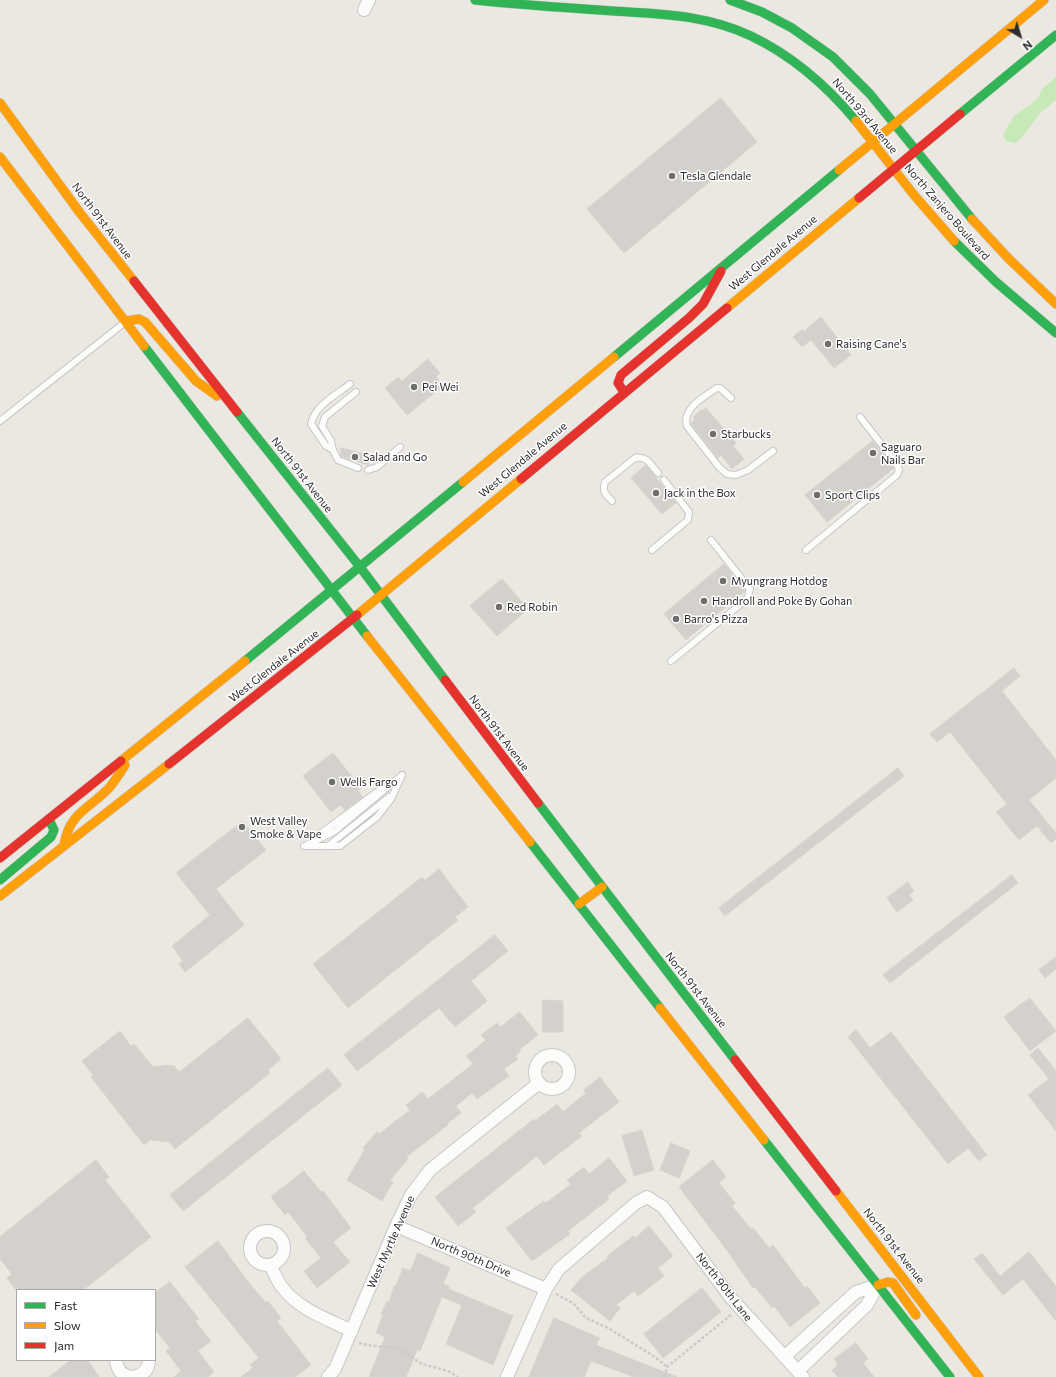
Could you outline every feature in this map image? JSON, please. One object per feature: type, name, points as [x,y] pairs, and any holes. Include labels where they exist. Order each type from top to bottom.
[{"type":"main road","name":"North 93rd Avenue","points":[[475,0],[540,6],[681,15],[733,28],[770,44],[796,61],[826,86],[874,141],[893,169]]},
{"type":"main road","name":"North 93rd Avenue","points":[[730,0],[781,21],[818,45],[858,82],[914,152]]},
{"type":"main road","name":"West Glendale Avenue","points":[[0,858],[332,591],[1044,0]]},
{"type":"main road","name":"West Glendale Avenue","points":[[0,896],[353,618],[1056,35]]},
{"type":"main road","name":"North 91st Avenue","points":[[0,103],[80,213],[360,567],[602,887],[980,1377]]},
{"type":"main road","name":"North Zanjero Boulevard","points":[[914,152],[999,249],[1056,304]]},
{"type":"main road","points":[[0,157],[353,618],[950,1377]]},
{"type":"main road","name":"North Zanjero Boulevard","points":[[893,169],[940,226],[986,274],[1023,307],[1056,333]]},
{"type":"main road","points":[[624,392],[618,383],[621,375],[703,304],[724,265]]},
{"type":"main road","points":[[126,321],[139,319],[145,322],[196,381],[231,405]]},
{"type":"main road","points":[[64,845],[66,831],[71,820],[108,790],[137,748]]},
{"type":"main road","points":[[0,880],[52,837],[54,830],[49,820]]},
{"type":"main road","points":[[579,904],[602,887]]},
{"type":"main road","points":[[878,1285],[888,1282],[892,1283],[924,1322],[945,1332]]},
{"type":"street","name":"West Myrtle Avenue","points":[[328,1377],[335,1369],[411,1194],[430,1170],[539,1083]]},
{"type":"street","name":"North 90th Lane","points":[[544,1294],[559,1270],[636,1203],[647,1197],[663,1207],[740,1308],[800,1374]]},
{"type":"street","name":"North 90th Drive","points":[[396,1226],[544,1294]]},
{"type":"street","points":[[270,1265],[281,1286],[293,1300],[350,1335]]},
{"type":"street","points":[[784,1357],[856,1292],[878,1285]]},
{"type":"street","points":[[800,1374],[868,1305],[878,1285]]},
{"type":"street","points":[[507,1377],[544,1294]]},
{"type":"street","points":[[116,1361],[118,1370],[122,1374],[136,1377],[147,1369],[149,1361]]},
{"type":"lane","points":[[0,421],[126,321]]},
{"type":"lane","points":[[332,450],[326,446],[311,424],[313,416],[318,409],[350,384]]},
{"type":"lane","points":[[731,398],[720,388],[717,388],[692,407],[687,413],[686,420],[688,426],[719,467],[727,474],[736,475],[748,470],[774,451]]},
{"type":"lane","points":[[356,392],[325,417],[322,426],[331,441],[332,450],[338,460],[358,468]]},
{"type":"lane","points":[[806,550],[897,475],[899,470],[897,464],[860,417]]},
{"type":"lane","points":[[368,470],[377,467],[400,447]]},
{"type":"lane","points":[[612,501],[604,493],[603,487],[605,482],[635,458],[641,457],[646,459],[658,473]]},
{"type":"lane","points":[[652,550],[688,520],[689,512],[664,480]]},
{"type":"lane","points":[[671,661],[747,599],[750,589],[711,540]]},
{"type":"lane","points":[[402,775],[394,794],[377,818],[340,846],[328,846],[304,846],[336,831],[402,775]]},
{"type":"path","points":[[544,1294],[550,1303],[555,1294],[573,1303],[586,1318],[608,1328],[655,1357],[667,1367]]},
{"type":"path","points":[[664,1377],[667,1367],[740,1308]]},
{"type":"path","points":[[350,1335],[367,1345],[398,1348],[422,1364],[448,1370],[458,1377]]},
{"type":"green space","points":[[1056,77],[1056,100],[1040,113],[1022,137],[1015,143],[1006,141],[1003,134],[1015,115],[1033,103],[1040,95],[1041,90]]},
{"type":"building","name":"Tesla Glendale","points":[[721,98],[757,142],[624,253],[587,209]]},
{"type":"building","name":"Raising Cane's","points":[[821,317],[851,355],[834,368],[811,340],[802,347],[793,337],[802,329],[804,331]]},
{"type":"building","name":"Pei Wei","points":[[428,359],[440,373],[436,377],[443,386],[407,415],[385,388],[398,377],[402,381]]},
{"type":"building","name":"Starbucks","points":[[706,408],[736,443],[733,446],[744,459],[732,469],[721,455],[718,458],[691,424],[695,419],[693,417],[701,410],[702,411]]},
{"type":"building","points":[[873,441],[894,468],[827,522],[805,495]]},
{"type":"building","name":"Salad and Go","points":[[341,448],[371,455],[368,465],[341,456]]},
{"type":"building","name":"Jack in the Box","points":[[646,465],[676,503],[662,514],[631,478]]},
{"type":"building","points":[[724,564],[745,591],[686,640],[664,614]]},
{"type":"building","name":"Red Robin","points":[[502,579],[528,609],[497,636],[470,606]]},
{"type":"building","points":[[1014,668],[1020,676],[1002,691],[1056,760],[1056,778],[1029,800],[1056,833],[1056,839],[1051,843],[1037,826],[1019,840],[996,812],[1007,804],[950,732],[937,742],[930,734]]},
{"type":"building","name":"Wells Fargo","points":[[333,753],[361,788],[358,791],[363,797],[345,810],[340,805],[331,812],[303,776]]},
{"type":"building","points":[[898,768],[904,776],[725,916],[719,908]]},
{"type":"building","points":[[243,821],[266,850],[216,889],[244,925],[185,972],[179,964],[183,961],[172,946],[210,915],[176,873]]},
{"type":"building","points":[[439,869],[468,907],[455,917],[458,920],[348,1008],[313,964],[422,877],[425,880]]},
{"type":"building","points":[[1012,875],[1018,883],[890,983],[883,975]]},
{"type":"building","points":[[908,882],[914,891],[909,895],[913,900],[897,912],[887,898]]},
{"type":"building","points":[[495,935],[508,951],[471,981],[487,1001],[455,1027],[439,1008],[357,1071],[344,1055]]},
{"type":"building","points":[[1056,957],[1056,969],[1045,978],[1039,970]]},
{"type":"building","points":[[1030,998],[1056,1031],[1030,1051],[1004,1017]]},
{"type":"building","points":[[543,1000],[563,1001],[563,1032],[543,1032]]},
{"type":"building","points":[[520,1012],[538,1035],[519,1050],[520,1052],[515,1056],[518,1059],[504,1069],[509,1076],[477,1099],[472,1093],[456,1106],[461,1113],[447,1124],[448,1125],[406,1157],[408,1159],[390,1180],[393,1182],[382,1201],[347,1180],[365,1149],[363,1148],[377,1132],[379,1134],[410,1110],[406,1105],[422,1092],[428,1099],[473,1064],[466,1056],[486,1040],[481,1035],[497,1023],[500,1027]]},
{"type":"building","points":[[248,1018],[281,1059],[268,1070],[270,1073],[175,1149],[169,1142],[150,1140],[144,1145],[91,1077],[93,1075],[82,1061],[120,1031],[131,1046],[134,1044],[153,1067],[166,1065],[174,1066],[179,1072]]},
{"type":"building","points":[[856,1030],[870,1048],[891,1032],[987,1155],[979,1161],[968,1148],[948,1164],[848,1037]]},
{"type":"building","points":[[1038,1048],[1056,1071],[1056,1131],[1028,1095],[1049,1079],[1030,1055]]},
{"type":"building","points":[[328,1068],[342,1085],[183,1211],[170,1195]]},
{"type":"building","points":[[600,1077],[619,1102],[579,1133],[582,1136],[544,1165],[537,1156],[473,1208],[476,1212],[458,1226],[435,1197],[534,1119],[535,1121],[557,1104],[563,1112],[586,1093],[584,1090]]},
{"type":"building","points":[[642,1130],[654,1170],[634,1176],[622,1136]]},
{"type":"building","points":[[671,1143],[690,1151],[679,1178],[660,1170]]},
{"type":"building","points":[[609,1158],[627,1181],[607,1196],[609,1199],[568,1231],[570,1234],[532,1261],[506,1228],[544,1201],[546,1203],[571,1184],[567,1180],[584,1167],[589,1174]]},
{"type":"building","points":[[96,1160],[109,1177],[105,1180],[151,1237],[84,1289],[16,1290],[7,1278],[12,1274],[0,1259],[0,1237]]},
{"type":"building","points":[[713,1160],[726,1177],[719,1183],[735,1203],[732,1206],[751,1229],[753,1228],[769,1248],[773,1245],[805,1288],[807,1286],[820,1303],[790,1327],[774,1306],[772,1308],[755,1287],[753,1288],[726,1249],[679,1187]]},
{"type":"building","points":[[304,1171],[321,1192],[323,1191],[351,1228],[333,1242],[350,1262],[317,1288],[304,1271],[321,1258],[305,1238],[307,1236],[288,1212],[285,1215],[271,1197]]},
{"type":"building","points":[[649,1226],[673,1256],[658,1268],[664,1276],[638,1296],[634,1291],[616,1305],[620,1308],[610,1321],[571,1290],[581,1278],[608,1258],[607,1256],[633,1236],[635,1238]]},
{"type":"building","points":[[218,1241],[249,1283],[266,1303],[268,1301],[281,1318],[277,1321],[311,1365],[295,1377],[241,1377],[253,1368],[250,1365],[259,1358],[185,1267]]},
{"type":"building","points":[[1029,1252],[1056,1286],[1056,1321],[1023,1279],[1003,1295],[974,1259],[982,1253],[1000,1276]]},
{"type":"building","points":[[418,1253],[450,1268],[443,1284],[449,1286],[449,1289],[513,1316],[493,1365],[446,1344],[462,1305],[442,1297],[420,1351],[417,1350],[406,1377],[369,1377],[385,1337],[376,1333],[383,1315],[381,1314],[387,1301],[389,1302],[394,1286],[396,1286],[403,1268],[410,1271]]},
{"type":"building","points":[[170,1282],[199,1319],[195,1321],[211,1341],[198,1351],[214,1372],[208,1377],[174,1377],[181,1371],[166,1351],[170,1348],[156,1330],[156,1292]]},
{"type":"building","points":[[702,1288],[721,1312],[663,1358],[644,1334]]},
{"type":"building","points":[[554,1318],[600,1338],[596,1345],[677,1377],[634,1377],[591,1361],[584,1377],[529,1377]]},
{"type":"building","points":[[856,1343],[868,1359],[863,1363],[874,1377],[838,1377],[832,1370],[838,1365],[834,1359]]},
{"type":"building","points":[[70,1361],[89,1361],[99,1377],[49,1377]]},
{"type":"traffic: fast","points":[[475,0],[667,15],[701,20],[734,29],[766,44],[795,62],[821,84],[856,121]]},
{"type":"traffic: fast","points":[[730,0],[762,12],[792,28],[833,57],[870,94],[972,219]]},
{"type":"traffic: fast","points":[[960,114],[1056,35]]},
{"type":"traffic: fast","points":[[614,357],[839,170]]},
{"type":"traffic: fast","points":[[954,241],[996,282],[1056,333]]},
{"type":"traffic: fast","points":[[144,346],[367,636]]},
{"type":"traffic: fast","points":[[237,412],[360,567],[445,680]]},
{"type":"traffic: fast","points":[[245,661],[463,482]]},
{"type":"traffic: fast","points":[[538,803],[735,1060]]},
{"type":"traffic: fast","points":[[0,880],[51,837],[54,830],[49,819]]},
{"type":"traffic: fast","points":[[530,842],[660,1008]]},
{"type":"traffic: fast","points":[[764,1140],[950,1377]]},
{"type":"traffic: slow","points":[[839,170],[1044,0]]},
{"type":"traffic: slow","points":[[0,103],[80,213],[134,281]]},
{"type":"traffic: slow","points":[[856,121],[914,195],[954,241]]},
{"type":"traffic: slow","points":[[0,157],[144,346]]},
{"type":"traffic: slow","points":[[727,308],[859,198]]},
{"type":"traffic: slow","points":[[972,219],[1008,258],[1056,304]]},
{"type":"traffic: slow","points":[[126,321],[139,319],[145,322],[196,381],[217,396]]},
{"type":"traffic: slow","points":[[463,482],[614,357]]},
{"type":"traffic: slow","points":[[357,615],[521,479]]},
{"type":"traffic: slow","points":[[367,636],[530,842]]},
{"type":"traffic: slow","points":[[121,761],[245,661]]},
{"type":"traffic: slow","points":[[0,896],[169,764]]},
{"type":"traffic: slow","points":[[64,845],[70,826],[75,818],[109,788],[125,765]]},
{"type":"traffic: slow","points":[[579,904],[602,887]]},
{"type":"traffic: slow","points":[[660,1008],[764,1140]]},
{"type":"traffic: slow","points":[[836,1191],[979,1377]]},
{"type":"traffic: slow","points":[[878,1285],[888,1282],[893,1283],[916,1315]]},
{"type":"traffic: jam","points":[[859,198],[960,114]]},
{"type":"traffic: jam","points":[[624,392],[618,383],[621,375],[689,318],[703,304],[721,271]]},
{"type":"traffic: jam","points":[[134,281],[237,412]]},
{"type":"traffic: jam","points":[[521,479],[727,308]]},
{"type":"traffic: jam","points":[[169,764],[357,615]]},
{"type":"traffic: jam","points":[[445,680],[538,803]]},
{"type":"traffic: jam","points":[[0,858],[121,761]]},
{"type":"traffic: jam","points":[[735,1060],[836,1191]]},
{"type":"place","name":"Tesla Glendale","points":[[672,176]]},
{"type":"place","name":"Raising Cane's","points":[[828,344]]},
{"type":"place","name":"Pei Wei","points":[[414,387]]},
{"type":"place","name":"Starbucks","points":[[713,434]]},
{"type":"place","name":"Saguaro Nails Bar","points":[[873,453]]},
{"type":"place","name":"Salad and Go","points":[[355,457]]},
{"type":"place","name":"Jack in the Box","points":[[656,493]]},
{"type":"place","name":"Sport Clips","points":[[817,495]]},
{"type":"place","name":"Myungrang Hotdog","points":[[723,581]]},
{"type":"place","name":"Handroll and Poke By Gohan","points":[[704,601]]},
{"type":"place","name":"Red Robin","points":[[499,607]]},
{"type":"place","name":"Barro's Pizza","points":[[676,619]]},
{"type":"place","name":"Wells Fargo","points":[[332,782]]},
{"type":"place","name":"West Valley Smoke & Vape","points":[[242,827]]}]
